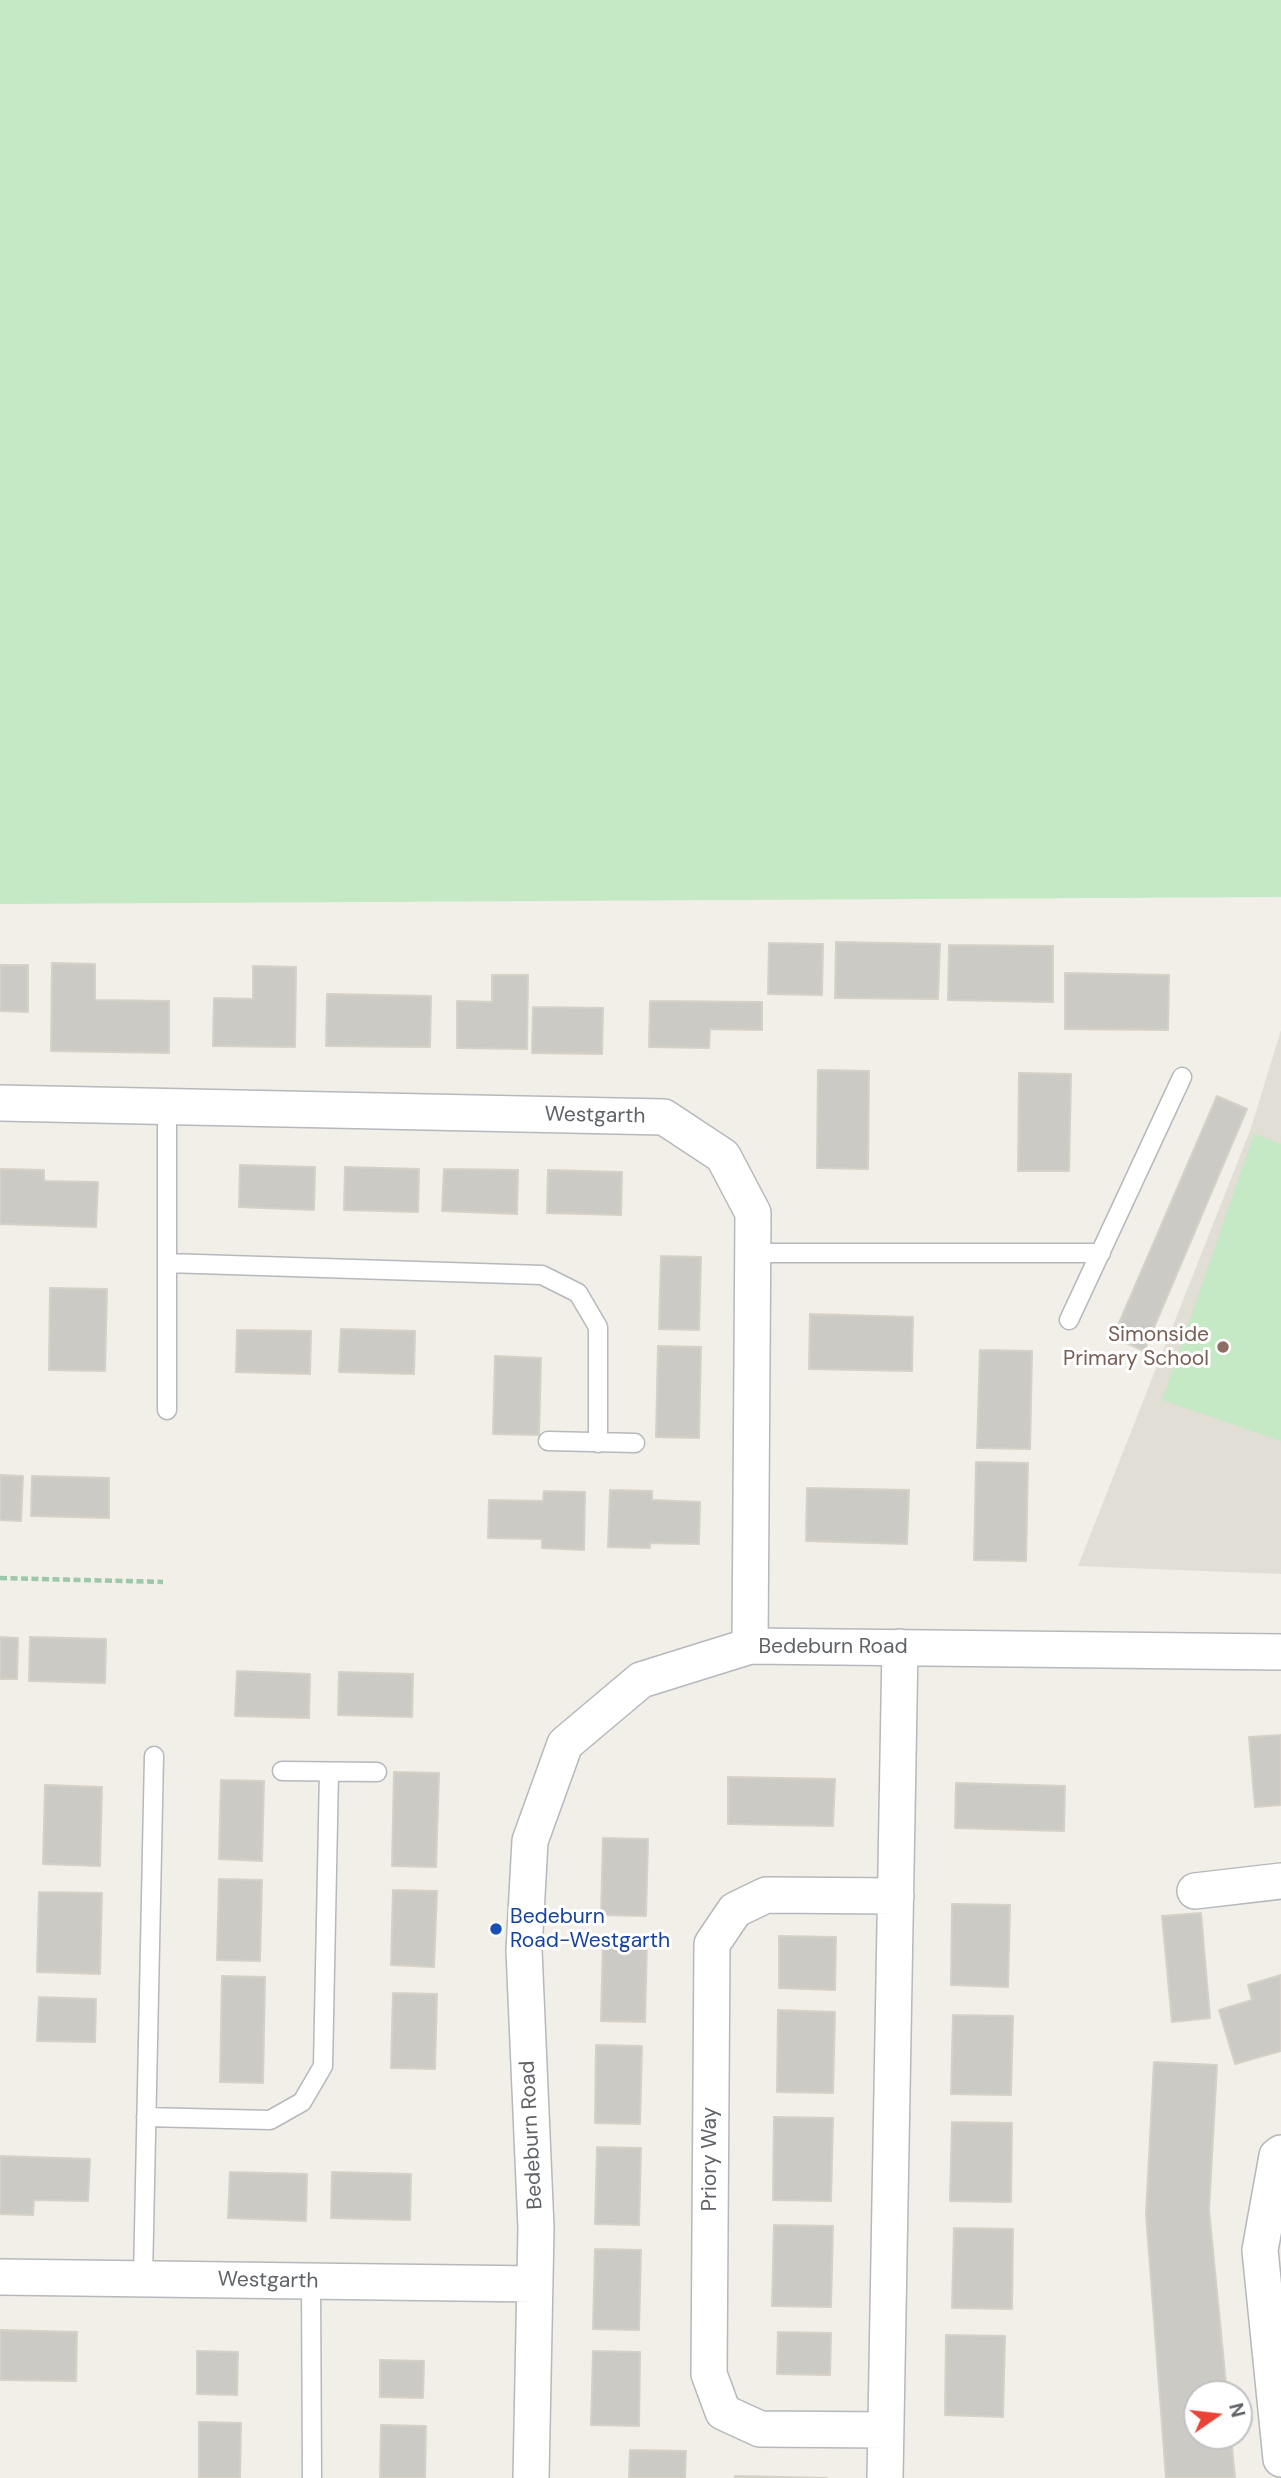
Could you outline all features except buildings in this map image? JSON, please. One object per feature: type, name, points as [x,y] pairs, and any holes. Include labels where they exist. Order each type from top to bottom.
[{"type":"street","name":"Westgarth","points":[[0,1103],[664,1117],[723,1156],[753,1213],[750,1646]]},
{"type":"street","name":"Bedeburn Road","points":[[531,2478],[536,2228],[524,1950],[530,1841],[565,1744],[641,1681],[750,1646],[1281,1652]]},
{"type":"street","points":[[885,2478],[900,1647]]},
{"type":"street","points":[[1195,1891],[1281,1881]]},
{"type":"street","name":"Priory Way","points":[[885,2430],[760,2428],[723,2412],[709,2374],[712,1944],[735,1910],[766,1895],[896,1896]]},
{"type":"street","points":[[1281,2152],[1277,2156],[1259,2250],[1281,2459]]},
{"type":"street","name":"Westgarth","points":[[0,2277],[535,2284]]},
{"type":"lane","points":[[1069,1320],[1182,1077]]},
{"type":"lane","points":[[167,1107],[167,1410]]},
{"type":"lane","points":[[753,1253],[1101,1253]]},
{"type":"lane","points":[[167,1263],[542,1275],[578,1293],[598,1327],[598,1443]]},
{"type":"lane","points":[[548,1441],[635,1443]]},
{"type":"lane","points":[[143,2278],[154,1756]]},
{"type":"lane","points":[[282,1771],[377,1772]]},
{"type":"lane","points":[[146,2117],[270,2120],[302,2102],[323,2066],[329,1772]]},
{"type":"lane","points":[[311,2282],[312,2478]]},
{"type":"path","points":[[0,1578],[163,1582]]},
{"type":"shaded area","name":"Simonside Primary School","points":[[1281,1030],[1281,1574],[1078,1566],[1251,1128]]},
{"type":"green space","points":[[0,0],[1281,0],[1281,897],[0,904]]},
{"type":"green space","points":[[1254,1134],[1281,1144],[1281,1441],[1162,1400]]},
{"type":"place","name":"Simonside Primary School","points":[[1223,1347]]},
{"type":"place","name":"Bedeburn Road-Westgarth","points":[[496,1929]]}]
